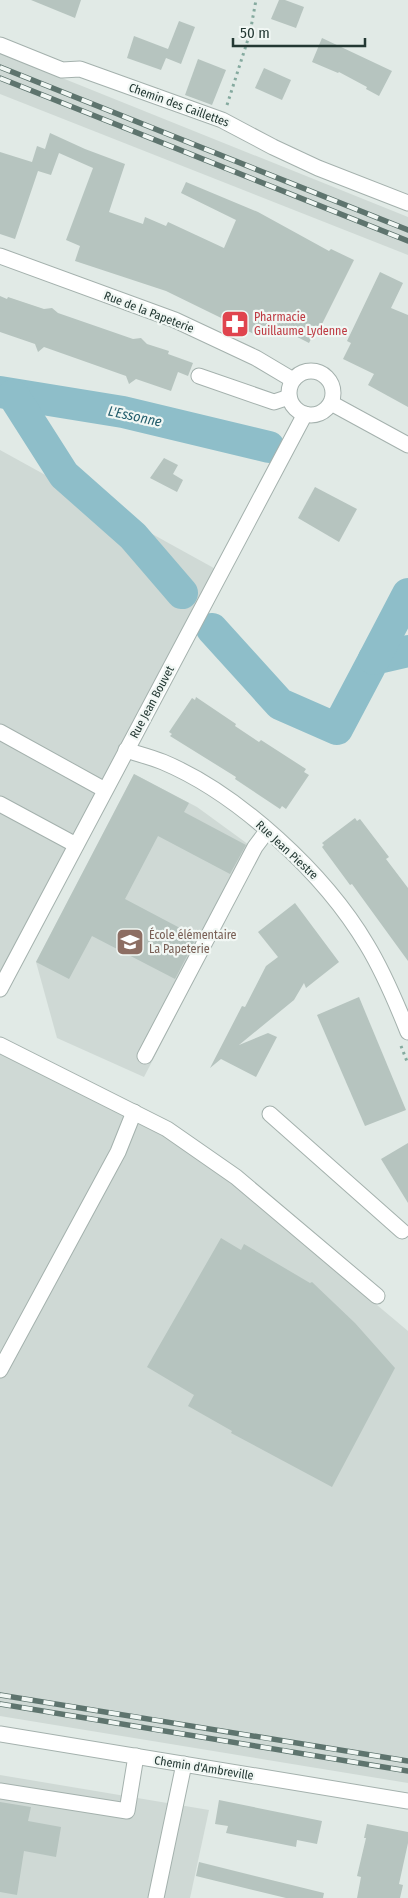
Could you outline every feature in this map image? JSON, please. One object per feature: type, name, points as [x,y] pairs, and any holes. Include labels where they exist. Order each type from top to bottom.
[{"type":"street","name":"Chemin des Caillettes","points":[[0,45],[62,70],[80,69],[222,120],[318,168],[408,202]]},
{"type":"street","name":"Rue de la Papeterie","points":[[0,256],[175,320],[256,358],[293,380]]},
{"type":"street","points":[[312,370],[326,376],[333,388],[331,403],[320,413],[305,414],[295,408],[289,397],[293,380],[304,371],[312,370]]},
{"type":"street","points":[[199,376],[274,402],[289,397]]},
{"type":"street","points":[[331,403],[408,445]]},
{"type":"street","name":"Rue Jean Bouvet","points":[[0,989],[305,414]]},
{"type":"street","points":[[0,732],[106,790]]},
{"type":"street","name":"Rue Jean Piestre","points":[[126,750],[162,762],[216,790],[268,831],[310,869],[338,901],[367,944],[378,965],[404,1037]]},
{"type":"street","points":[[0,804],[76,845]]},
{"type":"street","points":[[145,1056],[256,847],[268,831]]},
{"type":"street","points":[[0,1045],[167,1129],[236,1177],[377,1296]]},
{"type":"street","points":[[0,1370],[118,1152],[134,1112]]},
{"type":"street","points":[[270,1114],[402,1231]]},
{"type":"street","name":"Chemin d'Ambreville","points":[[0,1734],[408,1801]]},
{"type":"street","points":[[0,1791],[127,1811],[136,1756]]},
{"type":"street","points":[[156,1898],[184,1764]]},
{"type":"path","points":[[222,120],[250,33],[256,0]]},
{"type":"path","points":[[404,1037],[408,1064]]},
{"type":"shaded area","points":[[0,53],[408,217],[408,255],[0,94]]},
{"type":"shaded area","points":[[0,450],[221,572],[0,989]]},
{"type":"shaded area","name":"École élémentaire La Papeterie","points":[[134,774],[197,807],[260,853],[144,1077],[57,1038],[36,962]]},
{"type":"shaded area","points":[[0,1045],[167,1129],[408,1331],[408,1783],[0,1716]]},
{"type":"shaded area","points":[[0,1775],[209,1810],[190,1898],[0,1898]]},
{"type":"building","points":[[31,0],[81,0],[75,18]]},
{"type":"building","points":[[279,0],[285,0],[304,7],[296,28],[271,19]]},
{"type":"building","points":[[179,21],[195,27],[181,64],[166,58],[161,70],[127,58],[134,36],[168,49]]},
{"type":"building","points":[[322,38],[392,71],[379,96],[366,89],[367,87],[339,72],[312,62]]},
{"type":"building","points":[[198,59],[226,70],[212,105],[185,95]]},
{"type":"building","points":[[264,68],[291,80],[282,100],[255,88]]},
{"type":"building","points":[[50,133],[125,164],[109,212],[143,224],[145,217],[166,226],[168,222],[224,248],[236,220],[181,193],[186,182],[258,212],[329,251],[331,249],[354,260],[320,328],[317,327],[309,343],[268,322],[260,337],[166,291],[75,261],[80,246],[66,240],[93,168],[59,153],[51,175],[38,171],[15,239],[0,234],[0,152],[32,162],[37,146],[45,149]]},
{"type":"building","points":[[380,272],[403,283],[391,308],[408,315],[408,407],[368,385],[374,374],[343,359],[351,343],[347,341]]},
{"type":"building","points":[[0,296],[44,309],[52,308],[58,313],[133,339],[141,338],[147,344],[169,351],[168,354],[193,363],[188,376],[178,372],[171,391],[136,379],[129,384],[126,376],[44,347],[38,352],[35,344],[0,332]]},
{"type":"building","points":[[164,458],[178,465],[173,474],[183,480],[177,492],[150,478]]},
{"type":"building","points":[[315,487],[357,509],[339,542],[298,518]]},
{"type":"building","points":[[196,697],[259,742],[261,740],[306,769],[304,772],[309,775],[286,809],[282,806],[280,809],[235,779],[236,777],[170,736],[172,734],[169,732],[192,698],[195,700]]},
{"type":"building","points":[[134,774],[189,803],[184,812],[246,845],[230,874],[158,836],[125,899],[197,937],[175,979],[92,936],[69,979],[36,962]]},
{"type":"building","points":[[355,818],[357,821],[360,819],[389,857],[386,859],[408,888],[408,961],[352,884],[350,885],[322,847],[324,845],[322,843]]},
{"type":"building","points":[[295,903],[339,962],[306,988],[304,983],[294,1000],[239,1045],[268,1033],[277,1037],[256,1077],[221,1059],[210,1068],[242,1006],[245,1007],[266,966],[278,957],[258,932]]},
{"type":"building","points":[[359,997],[406,1110],[365,1126],[317,1015]]},
{"type":"building","points":[[408,1143],[408,1203],[381,1159]]},
{"type":"building","points":[[221,1238],[241,1250],[244,1244],[310,1283],[312,1282],[355,1323],[395,1368],[332,1487],[231,1433],[232,1431],[188,1406],[194,1395],[147,1367]]},
{"type":"building","points":[[219,1800],[322,1821],[317,1844],[297,1840],[296,1847],[226,1833],[228,1826],[215,1824]]},
{"type":"building","points":[[0,1802],[31,1807],[28,1821],[61,1827],[56,1857],[24,1851],[17,1895],[0,1892]]},
{"type":"building","points":[[367,1824],[408,1832],[408,1843],[399,1884],[403,1885],[400,1898],[357,1898],[361,1877],[357,1876],[366,1838],[364,1838]]},
{"type":"building","points":[[199,1862],[324,1893],[323,1898],[286,1898],[196,1876]]},
{"type":"waterway","name":"L'Essonne","points":[[0,392],[123,412],[269,447]]},
{"type":"waterway","points":[[13,395],[64,475],[133,536],[182,593]]},
{"type":"waterway","points":[[374,659],[408,594]]},
{"type":"waterway","points":[[212,629],[280,704],[337,729],[374,659],[408,651]]},
{"type":"railway","points":[[0,67],[408,230]]},
{"type":"railway","points":[[0,78],[408,241]]},
{"type":"railway","points":[[0,1695],[408,1761]]},
{"type":"railway","points":[[0,1704],[408,1771]]},
{"type":"place","name":"Pharmacie Guillaume Lydenne","points":[[235,324]]},
{"type":"place","name":"École élémentaire La Papeterie","points":[[130,942]]}]
